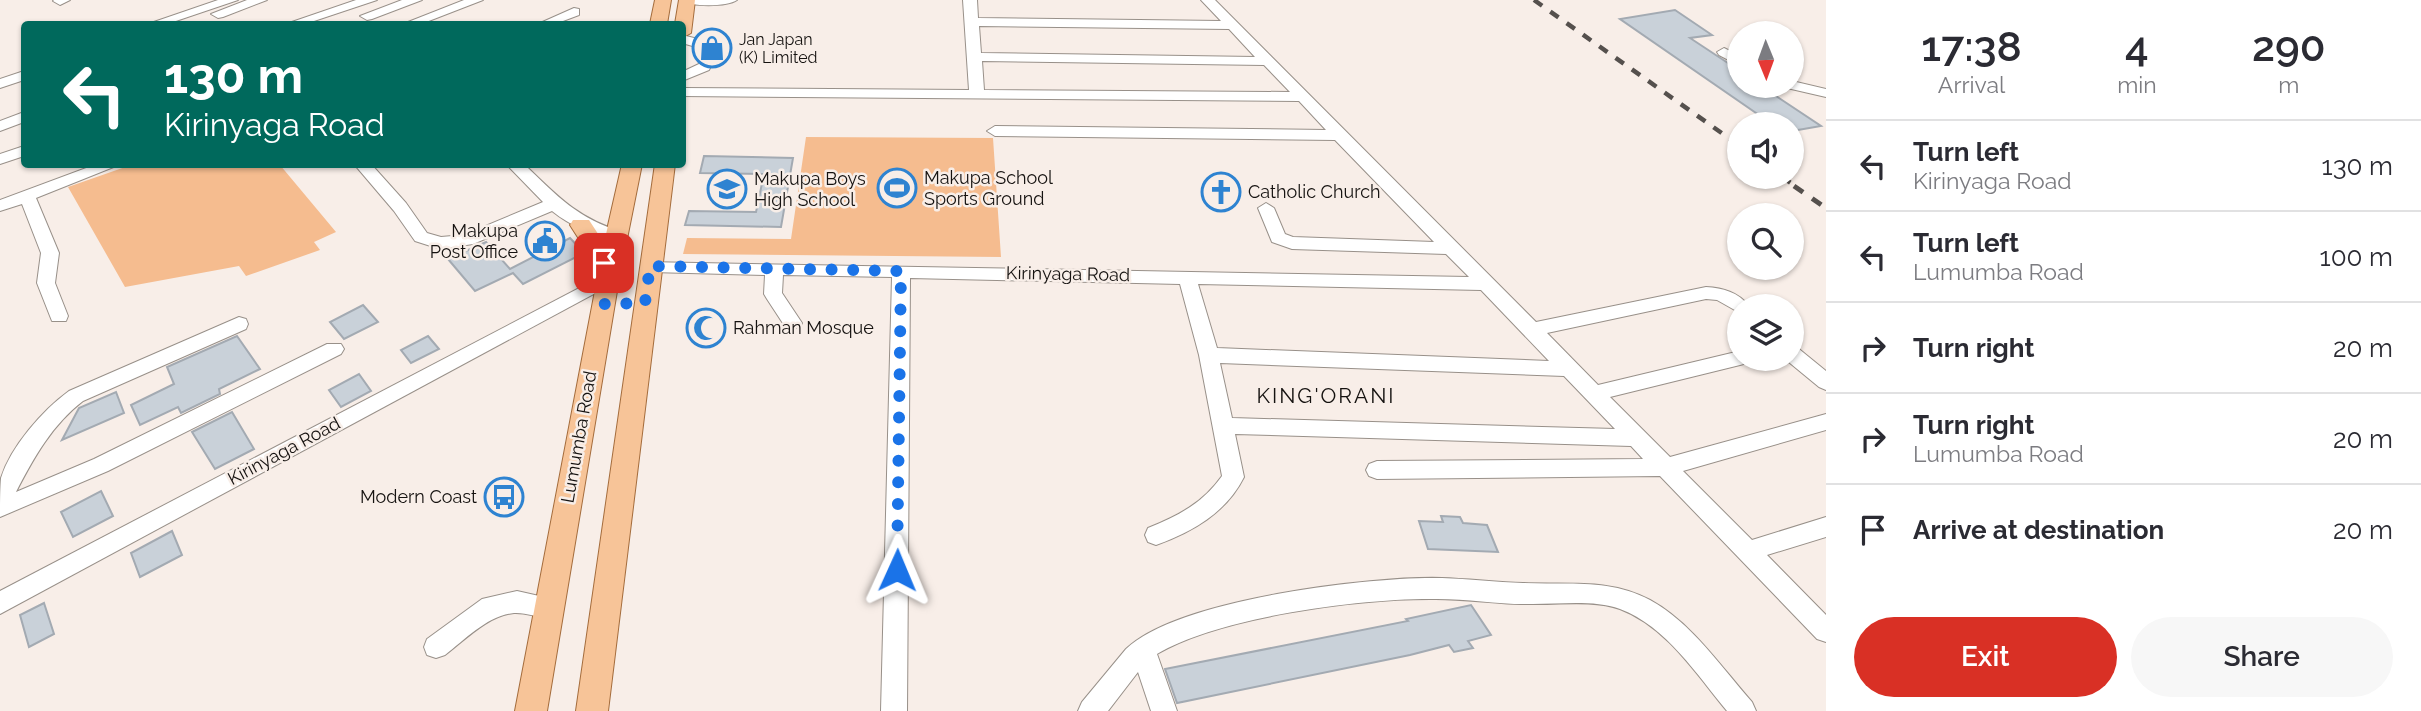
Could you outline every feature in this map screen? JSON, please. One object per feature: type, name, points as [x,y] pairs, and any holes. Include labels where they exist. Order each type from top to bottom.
[{"type":"main road","points":[[660,21],[663,0]]},
{"type":"main road","points":[[684,21],[687,0]]},
{"type":"main road","name":"Lumumba Road","points":[[531,711],[605,293],[631,168]]},
{"type":"main road","points":[[592,711],[664,168]]},
{"type":"main road","points":[[620,224],[656,236]]},
{"type":"main road","points":[[581,225],[599,252],[605,293],[645,303]]},
{"type":"street","points":[[164,21],[231,0]]},
{"type":"street","points":[[194,21],[260,0]]},
{"type":"street","points":[[301,21],[352,3],[370,0]]},
{"type":"street","points":[[352,3],[372,20],[415,0]]},
{"type":"street","points":[[418,21],[476,0]]},
{"type":"street","points":[[687,0],[730,0]]},
{"type":"street","points":[[970,0],[977,95]]},
{"type":"street","points":[[1208,0],[1826,631]]},
{"type":"street","points":[[552,21],[573,12]]},
{"type":"street","points":[[972,22],[1232,24]]},
{"type":"street","points":[[686,40],[709,46],[711,51],[708,64],[704,68],[686,75]]},
{"type":"street","points":[[974,57],[1268,61]]},
{"type":"street","points":[[0,73],[21,67]]},
{"type":"street","points":[[0,84],[21,76]]},
{"type":"street","points":[[1804,88],[1826,93]]},
{"type":"street","points":[[686,93],[1303,97]]},
{"type":"street","points":[[0,126],[21,118]]},
{"type":"street","points":[[995,131],[1340,135]]},
{"type":"street","points":[[0,159],[21,152]]},
{"type":"street","points":[[0,206],[102,168]]},
{"type":"street","points":[[366,168],[401,207],[421,237],[440,243],[467,240],[553,204]]},
{"type":"street","points":[[521,168],[553,204],[581,225],[620,224]]},
{"type":"street","points":[[27,196],[50,253],[46,283],[59,316]]},
{"type":"street","points":[[1266,208],[1278,237],[1292,243],[1451,248]]},
{"type":"street","points":[[581,225],[620,224]]},
{"type":"street","name":"Kirinyaga Road","points":[[650,266],[1485,284]]},
{"type":"street","points":[[774,269],[773,294],[793,323]]},
{"type":"street","points":[[894,711],[901,271]]},
{"type":"street","points":[[1156,535],[1197,517],[1220,497],[1233,477],[1209,355],[1186,277]]},
{"type":"street","points":[[568,300],[589,305],[605,293]]},
{"type":"street","name":"Kirinyaga Road","points":[[0,603],[568,300],[605,293]]},
{"type":"street","points":[[1531,330],[1706,293],[1721,294],[1727,298]]},
{"type":"street","points":[[0,499],[30,445],[52,414],[62,405],[76,396],[239,324]]},
{"type":"street","points":[[0,508],[113,460],[334,349]]},
{"type":"street","points":[[1209,355],[1569,369]]},
{"type":"street","points":[[1593,394],[1727,361]]},
{"type":"street","points":[[1804,364],[1826,382]]},
{"type":"street","points":[[1377,470],[1665,467],[1826,422]]},
{"type":"street","points":[[1225,426],[1637,438]]},
{"type":"street","points":[[1747,551],[1826,527]]},
{"type":"street","points":[[1091,711],[1143,650],[1197,623],[1375,591],[1430,588],[1595,595],[1624,599],[1649,611],[1674,633],[1743,711]]},
{"type":"street","points":[[436,646],[489,607],[517,602],[549,608]]},
{"type":"street","points":[[1143,650],[1164,711]]},
{"type":"shaded area","name":"Makupa School Sports Ground","points":[[806,137],[993,138],[1001,257],[683,254],[687,238],[791,239]]},
{"type":"shaded area","points":[[122,168],[283,168],[336,232],[314,242],[320,250],[246,276],[239,266],[125,287],[68,187]]},
{"type":"building","points":[[1675,10],[1712,35],[1690,38],[1727,62],[1727,93],[1620,19]]},
{"type":"building","points":[[1734,98],[1779,98],[1800,112],[1755,112]]},
{"type":"building","points":[[1804,115],[1821,126],[1804,129]]},
{"type":"building","points":[[704,156],[793,158],[781,227],[685,225],[689,211],[756,212],[764,174],[700,173]]},
{"type":"building","points":[[570,238],[584,253],[523,284],[513,273],[475,291],[448,259],[486,242],[510,269]]},
{"type":"building","points":[[363,305],[378,322],[344,339],[330,322]]},
{"type":"building","points":[[237,336],[260,369],[219,389],[220,394],[181,413],[178,407],[140,425],[131,405],[174,384],[167,367]]},
{"type":"building","points":[[428,336],[439,349],[411,363],[401,350]]},
{"type":"building","points":[[359,374],[371,391],[341,407],[329,390]]},
{"type":"building","points":[[116,392],[124,413],[62,440],[79,408]]},
{"type":"building","points":[[232,412],[254,449],[215,469],[192,432]]},
{"type":"building","points":[[101,491],[113,516],[73,537],[61,512]]},
{"type":"building","points":[[1441,516],[1460,517],[1463,523],[1487,525],[1498,552],[1428,549],[1419,521],[1443,522]]},
{"type":"building","points":[[172,531],[182,555],[140,577],[131,553]]},
{"type":"building","points":[[44,603],[54,634],[29,647],[20,615]]},
{"type":"building","points":[[1471,605],[1491,635],[1468,641],[1473,648],[1454,652],[1449,645],[1177,703],[1165,669],[1408,621],[1406,619]]},
{"type":"railway","points":[[1534,0],[1727,137]]},
{"type":"railway","points":[[1798,189],[1826,208]]},
{"type":"place","name":"Jan Japan (K) Limited","points":[[712,48]]},
{"type":"place","name":"Makupa School Sports Ground","points":[[897,188]]},
{"type":"place","name":"Makupa Boys High School","points":[[727,189]]},
{"type":"place","name":"Catholic Church","points":[[1221,192]]},
{"type":"place","name":"Makupa Post Office","points":[[545,241]]},
{"type":"place","name":"Rahman Mosque","points":[[706,328]]},
{"type":"place","name":"Modern Coast","points":[[504,497]]},
{"type":"district","name":"KING'ORANI","points":[[1326,396]]},
{"type":"route","points":[[604,263],[609,275],[604,304],[645,303],[650,266],[901,271],[897,570]]}]
